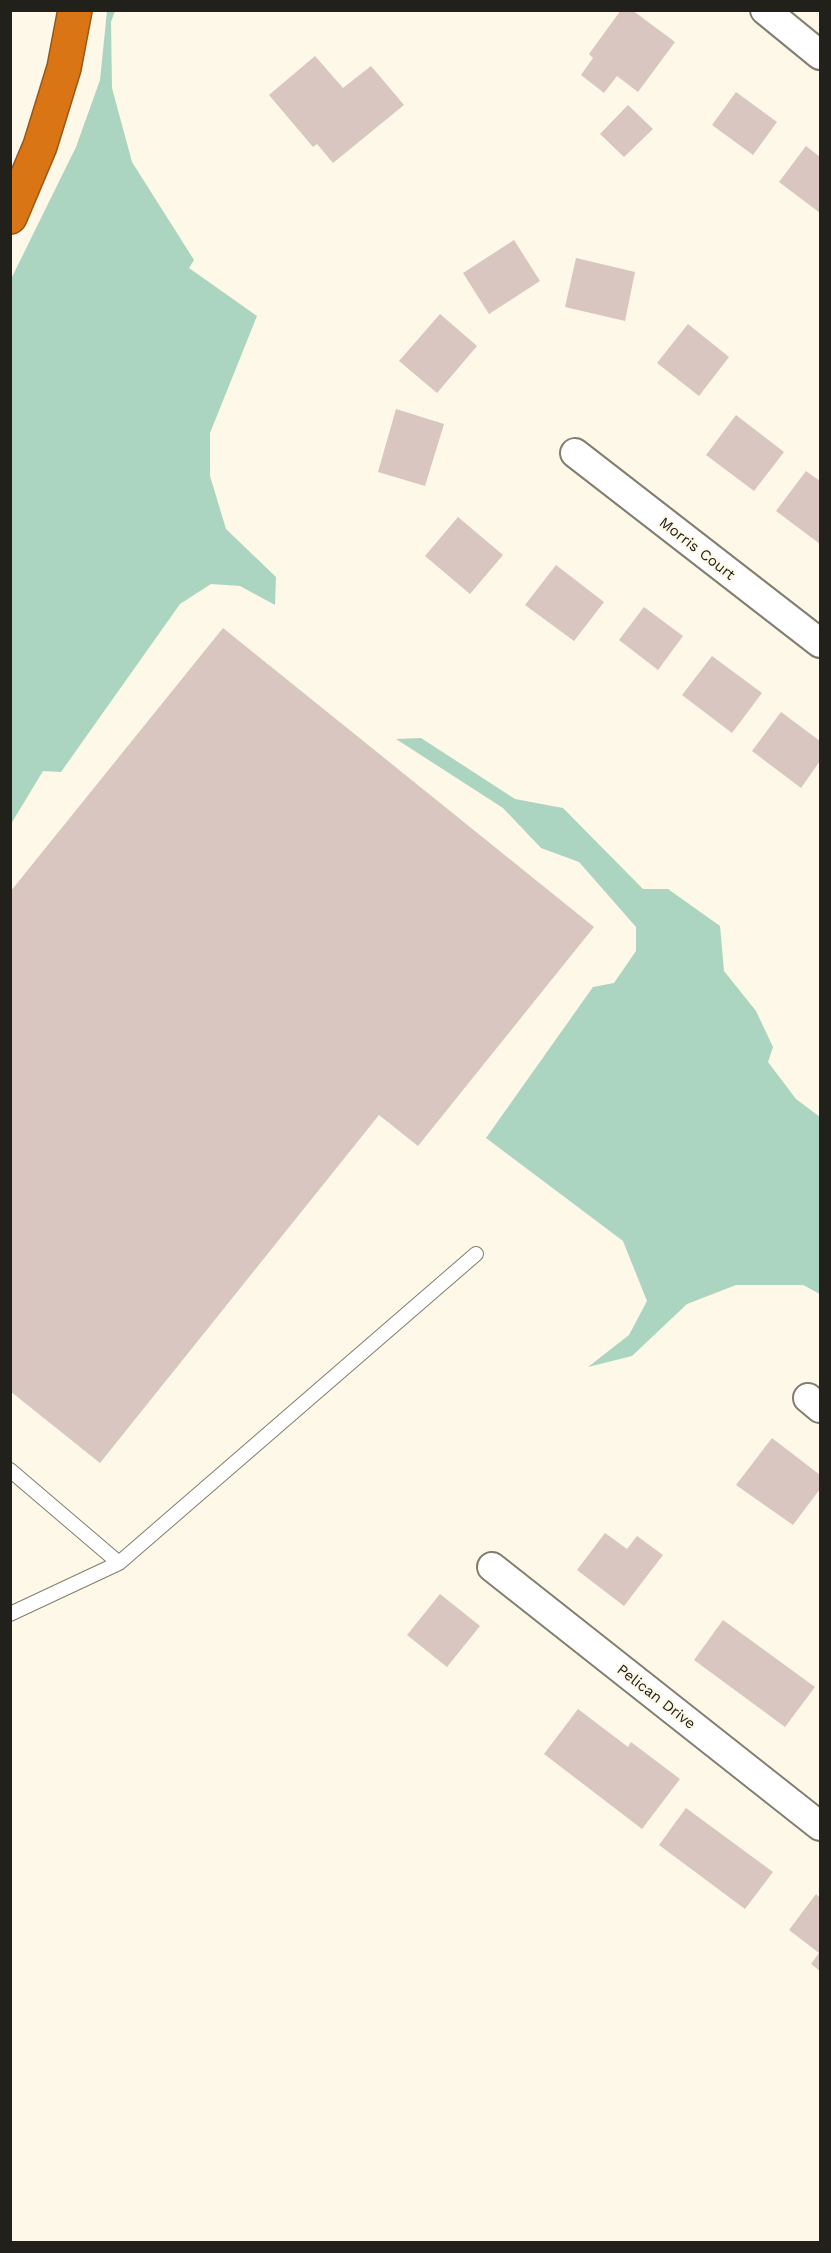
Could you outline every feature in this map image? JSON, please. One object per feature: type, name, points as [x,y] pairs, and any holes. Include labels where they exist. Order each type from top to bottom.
[{"type":"highway","points":[[10,217],[40,146],[64,68],[75,10]]},
{"type":"street","points":[[765,10],[820,55]]},
{"type":"street","name":"Morris Court","points":[[575,453],[820,643]]},
{"type":"street","name":"Pelican Drive","points":[[492,1567],[820,1827]]},
{"type":"lane","points":[[10,1614],[119,1563],[476,1254]]},
{"type":"lane","points":[[10,1470],[119,1563]]},
{"type":"green space","points":[[107,11],[115,11],[111,22],[112,88],[132,162],[194,260],[189,268],[257,316],[210,433],[210,476],[226,529],[276,577],[275,605],[240,586],[211,584],[180,604],[61,772],[43,771],[11,824],[11,279],[76,147],[100,80]]},
{"type":"green space","points":[[421,738],[515,799],[563,808],[643,889],[668,889],[720,926],[724,971],[756,1011],[773,1047],[768,1062],[796,1099],[820,1117],[820,1294],[803,1285],[736,1285],[687,1304],[632,1356],[588,1367],[629,1335],[647,1301],[623,1241],[486,1138],[593,987],[614,983],[636,951],[636,927],[579,862],[541,848],[503,808],[396,739]]},
{"type":"building","points":[[621,10],[632,10],[675,42],[638,92],[617,76],[604,93],[581,75],[593,58],[589,54]]},
{"type":"building","points":[[315,56],[343,88],[371,66],[404,105],[333,163],[317,144],[313,147],[269,95]]},
{"type":"building","points":[[736,92],[777,122],[753,155],[712,125]]},
{"type":"building","points":[[628,105],[653,129],[624,157],[600,134]]},
{"type":"building","points":[[806,146],[820,157],[820,213],[779,182]]},
{"type":"building","points":[[514,240],[540,281],[489,314],[463,273]]},
{"type":"building","points":[[576,258],[635,272],[625,321],[565,307]]},
{"type":"building","points":[[440,314],[477,346],[437,393],[399,361]]},
{"type":"building","points":[[688,324],[729,357],[699,396],[657,363]]},
{"type":"building","points":[[396,409],[444,424],[425,486],[378,472]]},
{"type":"building","points":[[736,415],[784,452],[754,491],[706,455]]},
{"type":"building","points":[[806,471],[820,481],[820,544],[776,511]]},
{"type":"building","points":[[458,517],[503,555],[470,594],[425,556]]},
{"type":"building","points":[[556,565],[604,602],[574,641],[525,605]]},
{"type":"building","points":[[644,607],[683,636],[658,670],[619,640]]},
{"type":"building","points":[[223,628],[594,927],[418,1146],[379,1115],[100,1463],[10,1391],[10,892]]},
{"type":"building","points":[[712,656],[762,693],[732,733],[682,695]]},
{"type":"building","points":[[781,712],[820,741],[820,761],[801,788],[752,751]]},
{"type":"building","points":[[772,1438],[820,1475],[820,1489],[793,1525],[736,1485]]},
{"type":"building","points":[[605,1533],[627,1549],[637,1536],[663,1555],[624,1606],[577,1570]]},
{"type":"building","points":[[440,1594],[480,1626],[447,1667],[407,1635]]},
{"type":"building","points":[[723,1620],[815,1687],[785,1727],[694,1660]]},
{"type":"building","points":[[578,1709],[628,1747],[631,1742],[680,1779],[642,1829],[544,1754]]},
{"type":"building","points":[[686,1808],[773,1872],[745,1909],[659,1845]]},
{"type":"building","points":[[816,1894],[820,1898],[820,1971],[811,1964],[819,1953],[789,1930]]}]
